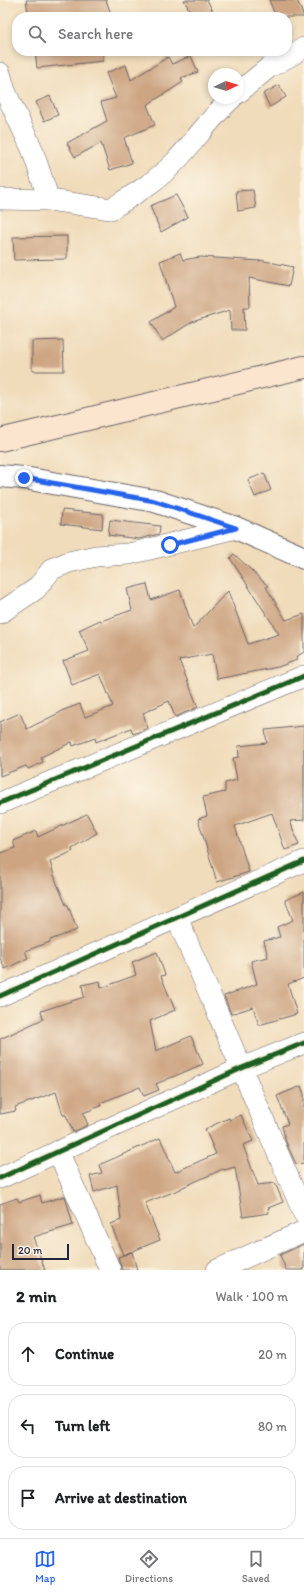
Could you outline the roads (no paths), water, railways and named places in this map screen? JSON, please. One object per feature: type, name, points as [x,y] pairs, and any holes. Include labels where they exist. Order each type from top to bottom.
[{"type":"main road","points":[[0,440],[304,366]]},
{"type":"street","points":[[292,55],[304,48]]},
{"type":"street","points":[[244,88],[268,68],[290,56]]},
{"type":"street","points":[[0,73],[5,91],[32,149],[49,200]]},
{"type":"street","points":[[0,199],[49,200],[111,209],[153,181],[174,162],[225,104]]},
{"type":"street","points":[[0,476],[24,478],[155,501],[236,528],[304,558]]},
{"type":"street","points":[[0,613],[36,589],[52,569],[69,562],[96,556],[129,554],[236,528]]},
{"type":"street","points":[[0,803],[304,676]]},
{"type":"street","points":[[0,996],[304,861]]},
{"type":"street","points":[[177,918],[304,1214]]},
{"type":"street","points":[[0,1178],[242,1068],[304,1043]]},
{"type":"street","points":[[58,1151],[110,1270]]},
{"type":"street","points":[[217,1270],[304,1231]]}]
